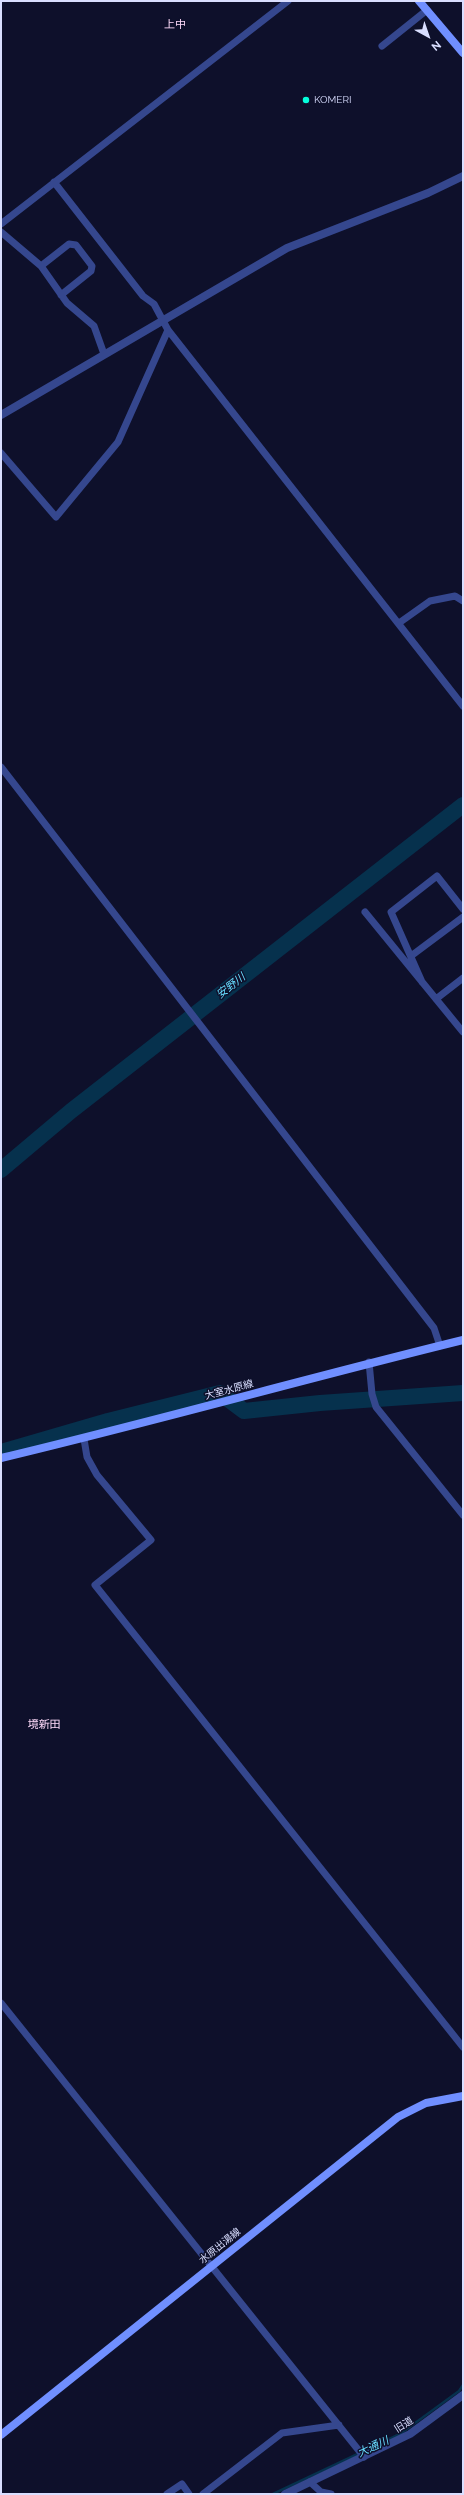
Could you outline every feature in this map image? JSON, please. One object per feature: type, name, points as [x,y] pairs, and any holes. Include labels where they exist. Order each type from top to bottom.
[{"type":"main road","points":[[419,1],[463,53]]},
{"type":"main road","name":"大室水原線","points":[[1,1458],[84,1439],[369,1362],[463,1340]]},
{"type":"main road","name":"水原出湯線","points":[[1,2435],[398,2117],[426,2103],[463,2096]]},
{"type":"street","points":[[1,224],[288,1]]},
{"type":"street","points":[[382,46],[427,10]]},
{"type":"street","points":[[1,415],[287,248],[428,193],[463,176]]},
{"type":"street","points":[[54,182],[143,296],[154,304],[168,330],[463,706]]},
{"type":"street","points":[[1,232],[41,266],[73,310],[94,326],[104,354]]},
{"type":"street","points":[[41,266],[69,244],[76,245],[92,266],[91,271],[61,295]]},
{"type":"street","points":[[1,453],[56,517],[118,442],[168,330]]},
{"type":"street","points":[[398,622],[434,600],[455,596],[463,601]]},
{"type":"street","points":[[1,767],[434,1328],[440,1346]]},
{"type":"street","points":[[422,982],[391,912],[437,876],[463,909]]},
{"type":"street","points":[[366,912],[463,1032]]},
{"type":"street","points":[[411,956],[463,917]]},
{"type":"street","points":[[436,999],[463,978]]},
{"type":"street","points":[[369,1362],[372,1394],[376,1407],[463,1515]]},
{"type":"street","points":[[84,1439],[87,1457],[97,1475],[151,1540],[95,1586],[463,2047]]},
{"type":"street","points":[[1,2003],[364,2457]]},
{"type":"street","name":"旧道","points":[[285,2494],[410,2434],[463,2395]]},
{"type":"street","points":[[203,2494],[282,2434],[339,2425]]},
{"type":"street","points":[[310,2482],[321,2492],[331,2494]]},
{"type":"street","points":[[167,2494],[182,2484],[189,2494]]},
{"type":"waterway","name":"安野川","points":[[1,1170],[71,1111],[463,805]]},
{"type":"waterway","points":[[1,1452],[108,1421],[220,1393],[244,1411],[320,1403],[463,1393]]},
{"type":"waterway","name":"大通川","points":[[273,2494],[400,2434],[459,2391],[463,2385]]},
{"type":"place","name":"KOMERI","points":[[306,100]]},
{"type":"district","name":"上中","points":[[175,25]]},
{"type":"district","name":"境新田","points":[[44,1725]]}]
